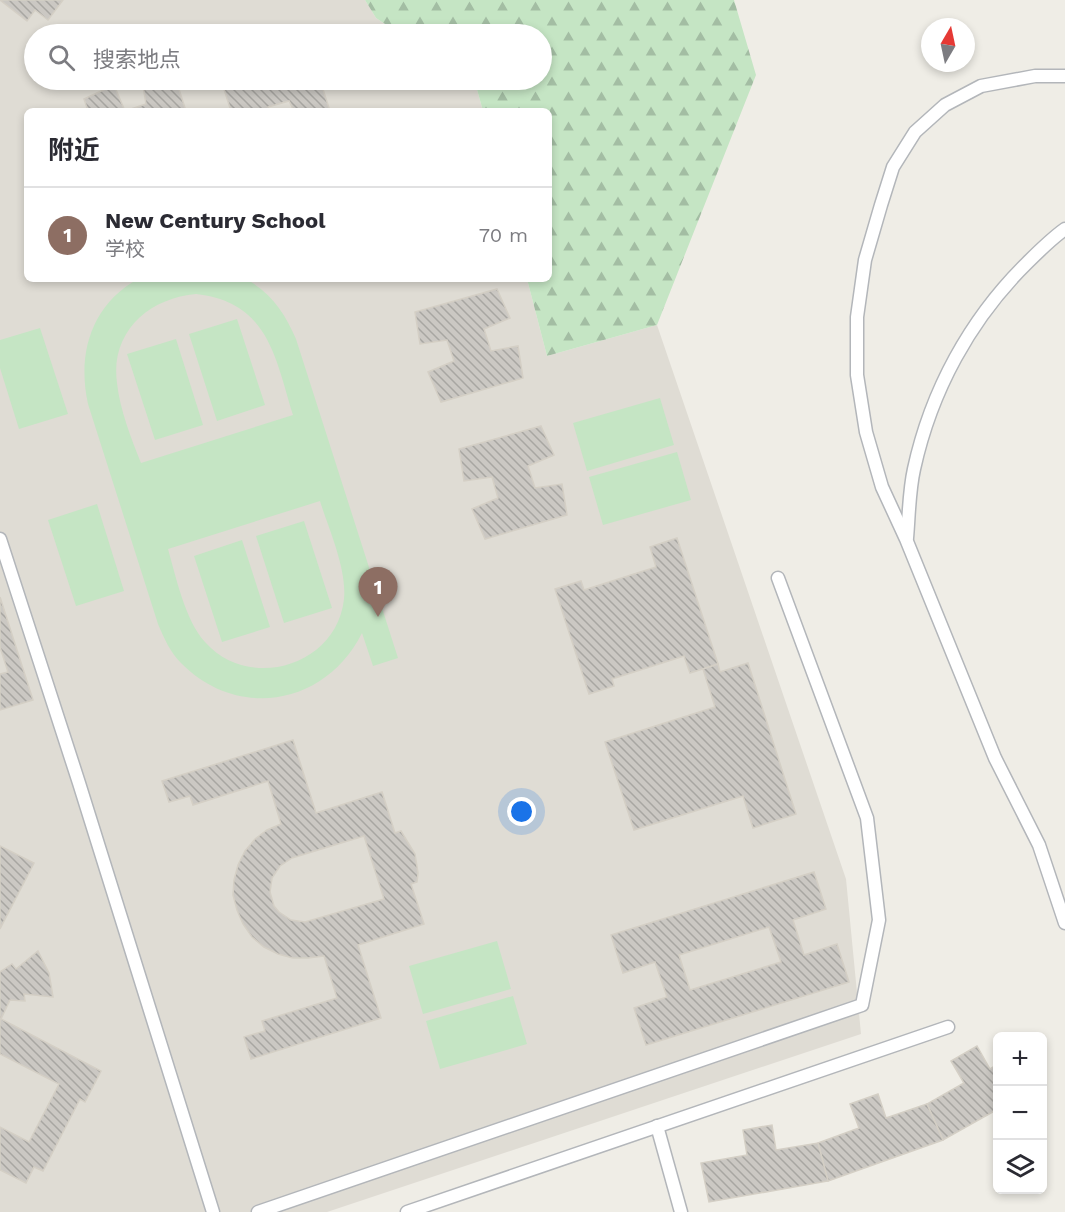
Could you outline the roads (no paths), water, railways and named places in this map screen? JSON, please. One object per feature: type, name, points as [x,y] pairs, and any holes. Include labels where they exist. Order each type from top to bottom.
[{"type":"lane","points":[[1065,76],[1035,76],[981,86],[945,105],[915,132],[894,166],[865,260],[857,317],[857,375],[866,432],[882,487],[906,539],[995,758],[1039,845],[1065,923]]},
{"type":"lane","points":[[906,539],[914,470],[933,404],[963,342],[1003,286],[1065,229]]},
{"type":"lane","points":[[0,539],[83,795],[213,1212]]},
{"type":"lane","points":[[258,1212],[862,1005],[879,920],[867,818],[778,578]]},
{"type":"lane","points":[[407,1212],[948,1027]]},
{"type":"lane","points":[[657,1126],[681,1212]]},
{"type":"place","name":"New Century School","points":[[378,617]]}]
